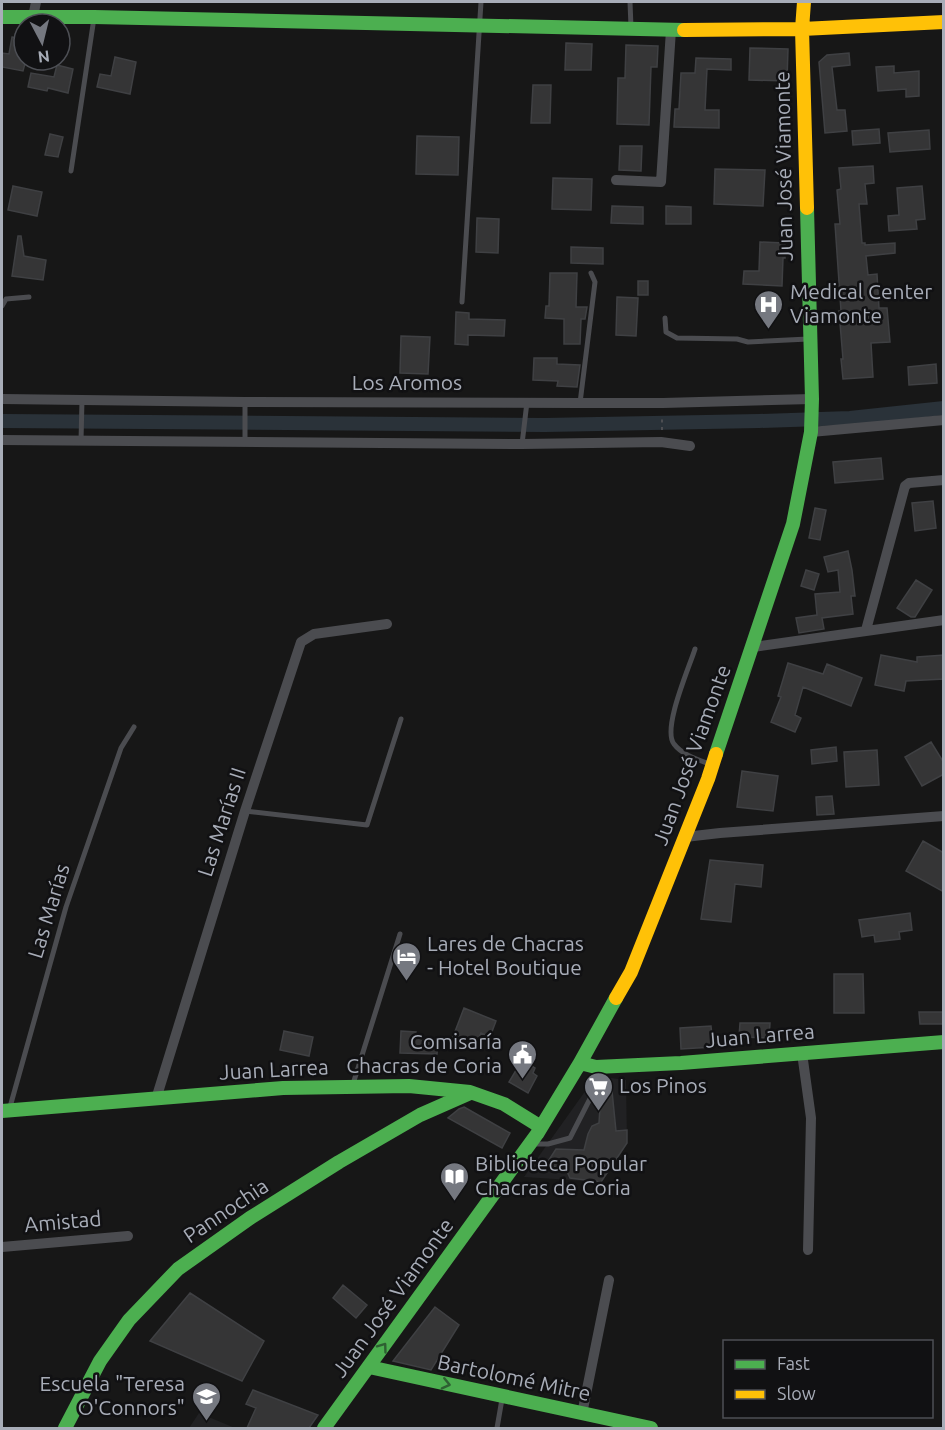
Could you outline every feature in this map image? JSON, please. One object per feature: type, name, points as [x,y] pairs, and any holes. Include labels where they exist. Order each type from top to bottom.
[{"type":"main road","name":"Juan José Viamonte","points":[[324,1428],[541,1127],[631,972],[713,765],[753,647],[793,524],[811,432],[802,29],[804,2]]},
{"type":"main road","points":[[72,17],[671,30],[802,29],[944,22]]},
{"type":"main road","name":"Juan Larrea","points":[[580,1063],[596,1067],[681,1063],[944,1042]]},
{"type":"main road","name":"Juan Larrea","points":[[5,1111],[283,1088],[409,1086],[470,1092],[504,1104],[541,1127]]},
{"type":"main road","name":"Pannochia","points":[[65,1428],[100,1361],[129,1320],[178,1269],[250,1218],[339,1162],[420,1115],[470,1092]]},
{"type":"main road","name":"Bartolomé Mitre","points":[[369,1367],[651,1428]]},
{"type":"street","points":[[616,180],[661,182],[671,30]]},
{"type":"street","name":"Los Aromos","points":[[2,399],[580,404],[812,399]]},
{"type":"street","points":[[811,432],[944,420]]},
{"type":"street","points":[[2,440],[522,444],[661,442],[690,446]]},
{"type":"street","points":[[866,630],[904,486],[909,483],[944,480]]},
{"type":"street","points":[[753,647],[944,620]]},
{"type":"street","name":"Las Marías II","points":[[156,1099],[245,811],[301,642],[314,634],[387,624]]},
{"type":"street","points":[[685,837],[944,816]]},
{"type":"street","points":[[802,1053],[811,1118],[808,1250]]},
{"type":"street","name":"Amistad","points":[[2,1247],[128,1236]]},
{"type":"street","points":[[582,1414],[609,1280]]},
{"type":"lane","points":[[462,302],[482,2]]},
{"type":"lane","points":[[630,2],[631,28]]},
{"type":"lane","points":[[71,171],[94,17]]},
{"type":"lane","points":[[580,404],[595,282],[591,273]]},
{"type":"lane","points":[[2,306],[6,299],[28,297]]},
{"type":"lane","points":[[665,318],[666,332],[677,338],[737,339],[748,342],[810,339]]},
{"type":"lane","points":[[81,441],[82,400]]},
{"type":"lane","points":[[245,402],[245,442]]},
{"type":"lane","points":[[522,444],[527,402]]},
{"type":"lane","points":[[695,649],[672,716],[670,731],[673,743],[681,751],[713,765]]},
{"type":"lane","points":[[245,811],[367,825],[401,719]]},
{"type":"lane","name":"Las Marías","points":[[5,1111],[66,907],[121,748],[134,727]]},
{"type":"lane","points":[[352,1086],[400,934]]},
{"type":"lane","points":[[529,1144],[548,1144],[570,1138],[596,1087],[596,1067]]},
{"type":"lane","points":[[497,1428],[502,1397]]},
{"type":"path","points":[[661,442],[663,403]]},
{"type":"shaded area","name":"Los Pinos","points":[[596,1076],[626,1080],[627,1144],[602,1182],[524,1177]]},
{"type":"shaded area","name":"Escuela \"Teresa O'Connors\"","points":[[199,1413],[235,1428],[189,1428]]},
{"type":"building","points":[[12,37],[12,69],[2,67],[2,53],[9,54]]},
{"type":"building","points":[[566,43],[592,44],[591,70],[565,70]]},
{"type":"building","points":[[626,45],[658,46],[657,67],[651,67],[649,125],[617,124],[618,78],[625,78]]},
{"type":"building","points":[[750,48],[788,49],[787,81],[749,80]]},
{"type":"building","points":[[849,53],[850,65],[832,67],[837,110],[845,110],[847,131],[825,133],[819,62],[827,55]]},
{"type":"building","points":[[115,57],[136,62],[130,94],[97,87],[100,74],[111,76]]},
{"type":"building","points":[[696,58],[731,59],[731,70],[707,69],[705,110],[719,110],[719,128],[674,127],[675,109],[679,109],[681,73],[695,73]]},
{"type":"building","points":[[894,66],[894,73],[919,71],[919,96],[906,97],[906,89],[878,91],[876,67]]},
{"type":"building","points":[[73,69],[68,93],[48,88],[47,91],[28,87],[31,73],[54,77],[55,72],[72,72]]},
{"type":"building","points":[[533,85],[551,85],[550,123],[531,123]]},
{"type":"building","points":[[879,129],[880,143],[853,145],[852,131]]},
{"type":"building","points":[[929,130],[930,149],[890,152],[888,133]]},
{"type":"building","points":[[50,134],[63,137],[58,157],[45,155]]},
{"type":"building","points":[[417,136],[459,137],[458,175],[416,174]]},
{"type":"building","points":[[620,146],[642,146],[641,171],[619,170]]},
{"type":"building","points":[[873,166],[874,183],[865,184],[867,204],[859,204],[862,243],[865,245],[895,243],[895,253],[866,256],[868,275],[877,274],[879,308],[887,308],[890,342],[871,343],[873,377],[843,379],[835,224],[840,224],[837,190],[841,189],[839,168]]},
{"type":"building","points":[[715,169],[765,170],[763,206],[714,204]]},
{"type":"building","points":[[553,178],[592,179],[591,210],[552,209]]},
{"type":"building","points":[[13,186],[42,192],[37,216],[8,210]]},
{"type":"building","points":[[922,186],[925,219],[916,220],[917,229],[889,231],[888,216],[899,215],[897,188]]},
{"type":"building","points":[[612,206],[643,207],[643,224],[611,223]]},
{"type":"building","points":[[666,206],[691,207],[691,224],[666,224]]},
{"type":"building","points":[[477,218],[499,219],[498,253],[476,252]]},
{"type":"building","points":[[18,236],[21,236],[24,256],[46,260],[43,280],[12,276]]},
{"type":"building","points":[[760,242],[785,243],[782,286],[743,284],[744,271],[759,271]]},
{"type":"building","points":[[571,247],[603,248],[603,264],[571,263]]},
{"type":"building","points":[[550,273],[577,273],[576,307],[587,307],[585,319],[581,319],[580,344],[564,344],[564,319],[545,318],[546,306],[549,306]]},
{"type":"building","points":[[638,281],[648,281],[648,295],[638,295]]},
{"type":"building","points":[[617,297],[638,298],[636,336],[616,335]]},
{"type":"building","points":[[456,312],[469,313],[469,319],[505,320],[504,336],[468,335],[468,345],[455,344]]},
{"type":"building","points":[[401,336],[430,337],[428,374],[400,373]]},
{"type":"building","points":[[534,358],[557,358],[557,364],[580,365],[577,387],[557,386],[558,381],[533,380]]},
{"type":"building","points":[[936,364],[937,383],[909,385],[908,367]]},
{"type":"building","points":[[881,458],[883,479],[835,483],[833,462]]},
{"type":"building","points":[[933,501],[936,528],[915,531],[912,503]]},
{"type":"building","points":[[815,508],[826,510],[820,540],[809,538]]},
{"type":"building","points":[[848,551],[855,596],[851,596],[853,614],[822,618],[824,629],[799,633],[796,618],[817,615],[815,594],[840,592],[838,570],[828,572],[824,557]]},
{"type":"building","points":[[806,570],[819,574],[814,590],[801,586]]},
{"type":"building","points":[[916,580],[932,590],[915,617],[911,617],[897,608]]},
{"type":"building","points":[[881,655],[917,662],[917,657],[944,655],[944,679],[906,681],[904,691],[875,685]]},
{"type":"building","points":[[788,663],[823,674],[827,664],[862,678],[851,706],[803,687],[795,715],[801,718],[795,732],[771,722],[781,697],[778,696]]},
{"type":"building","points":[[931,742],[944,763],[944,774],[922,786],[905,757]]},
{"type":"building","points":[[836,747],[837,761],[812,764],[811,750]]},
{"type":"building","points":[[877,750],[879,785],[846,787],[844,752]]},
{"type":"building","points":[[742,771],[778,776],[773,811],[737,807]]},
{"type":"building","points":[[832,796],[834,814],[817,815],[816,797]]},
{"type":"building","points":[[923,841],[944,853],[944,892],[906,871]]},
{"type":"building","points":[[710,860],[763,865],[761,887],[735,884],[731,922],[701,919]]},
{"type":"building","points":[[910,913],[912,930],[899,932],[900,939],[875,942],[874,935],[862,937],[859,920]]},
{"type":"building","points":[[834,974],[863,974],[864,1013],[834,1013]]},
{"type":"building","points":[[464,1008],[496,1021],[490,1037],[481,1033],[474,1048],[451,1042]]},
{"type":"building","points":[[919,1012],[944,1012],[944,1024],[920,1024]]},
{"type":"building","points":[[740,1023],[770,1023],[769,1038],[739,1037]]},
{"type":"building","points":[[711,1026],[713,1047],[681,1049],[680,1028]]},
{"type":"building","points":[[284,1031],[313,1037],[309,1056],[280,1050]]},
{"type":"building","points":[[401,1031],[416,1032],[415,1038],[438,1039],[437,1054],[400,1053]]},
{"type":"building","name":"Comisaría Chacras de Coria","points":[[522,1060],[535,1068],[533,1073],[537,1076],[528,1093],[509,1082]]},
{"type":"building","points":[[601,1091],[612,1091],[616,1131],[627,1130],[627,1143],[601,1182],[570,1178],[565,1167],[545,1166],[556,1149],[584,1150],[592,1126],[599,1123]]},
{"type":"building","points":[[464,1107],[510,1133],[502,1148],[448,1118]]},
{"type":"building","points":[[343,1285],[367,1305],[356,1318],[333,1298]]},
{"type":"building","points":[[190,1293],[264,1341],[242,1381],[150,1341]]},
{"type":"building","points":[[435,1307],[459,1325],[431,1370],[393,1361]]},
{"type":"building","points":[[253,1390],[318,1415],[309,1428],[247,1428],[256,1408],[246,1404]]},
{"type":"waterway","points":[[2,421],[545,425],[850,418],[944,408]]},
{"type":"traffic: fast","points":[[2,17],[684,30]]},
{"type":"traffic: fast","points":[[716,754],[793,524],[811,432],[807,208]]},
{"type":"traffic: fast","points":[[324,1428],[537,1134],[616,998]]},
{"type":"traffic: fast","points":[[580,1063],[596,1067],[681,1063],[944,1042]]},
{"type":"traffic: fast","points":[[2,1111],[283,1088],[409,1086],[470,1092],[504,1104],[541,1127]]},
{"type":"traffic: fast","points":[[65,1428],[100,1361],[129,1320],[178,1269],[250,1218],[339,1162],[420,1115],[470,1093]]},
{"type":"traffic: fast","points":[[369,1367],[651,1428]]},
{"type":"traffic: slow","points":[[804,2],[802,29],[807,208]]},
{"type":"traffic: slow","points":[[684,30],[802,29],[944,22]]},
{"type":"traffic: slow","points":[[616,998],[631,972],[716,754]]},
{"type":"place","name":"Medical Center Viamonte","points":[[769,330]]},
{"type":"place","name":"Lares de Chacras - Hotel Boutique","points":[[406,982]]},
{"type":"place","name":"Comisaría Chacras de Coria","points":[[523,1080]]},
{"type":"place","name":"Los Pinos","points":[[598,1112]]},
{"type":"place","name":"Biblioteca Popular Chacras de Coria","points":[[454,1202]]},
{"type":"place","name":"Escuela \"Teresa O'Connors\"","points":[[206,1422]]}]
